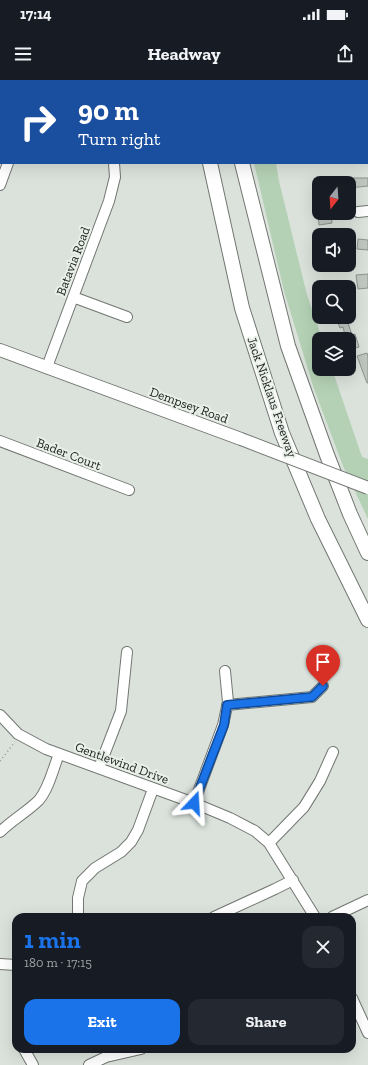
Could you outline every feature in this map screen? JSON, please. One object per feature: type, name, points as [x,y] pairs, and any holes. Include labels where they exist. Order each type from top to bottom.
[{"type":"highway","name":"Jack Nicklaus Freeway","points":[[210,164],[242,308],[282,433],[318,519],[368,620]]},
{"type":"highway","points":[[242,164],[288,346],[350,514],[368,553]]},
{"type":"main road","name":"Dempsey Road","points":[[0,350],[241,439],[368,488]]},
{"type":"street","points":[[0,185],[8,164]]},
{"type":"street","name":"Batavia Road","points":[[47,367],[109,201],[115,177],[114,164]]},
{"type":"street","points":[[73,297],[127,317]]},
{"type":"street","name":"Bader Court","points":[[0,441],[129,490]]},
{"type":"street","points":[[99,768],[122,711],[127,652]]},
{"type":"street","points":[[194,803],[224,725],[227,705],[225,671]]},
{"type":"street","points":[[227,705],[312,697],[323,686]]},
{"type":"street","name":"Gentlewind Drive","points":[[0,715],[18,734],[32,743],[194,803],[230,818],[255,831],[270,843],[313,913]]},
{"type":"street","points":[[270,843],[304,807],[320,781],[333,752]]},
{"type":"street","points":[[0,832],[6,825],[40,799],[47,787],[59,754]]},
{"type":"street","points":[[78,913],[78,898],[82,881],[95,868],[121,852],[131,842],[138,830],[153,789]]},
{"type":"street","points":[[223,913],[293,880]]},
{"type":"street","points":[[340,913],[368,900]]},
{"type":"street","points":[[0,964],[12,965]]},
{"type":"street","points":[[356,1007],[368,1033]]},
{"type":"street","points":[[26,1053],[33,1065]]},
{"type":"street","points":[[89,1065],[106,1057],[124,1053]]},
{"type":"path","points":[[0,761],[16,741],[18,734]]},
{"type":"green space","points":[[254,164],[276,164],[307,295],[312,310],[312,324],[317,324],[320,332],[312,332],[312,376],[334,376],[362,457],[368,459],[368,481],[365,480],[368,485],[368,519],[343,466],[314,389],[284,291]]},
{"type":"building","points":[[356,178],[368,178],[368,186],[356,187]]},
{"type":"building","points":[[319,220],[332,220],[332,223],[319,225]]},
{"type":"building","points":[[358,239],[368,240],[368,250],[357,249]]},
{"type":"building","points":[[368,274],[368,288],[358,289],[356,275]]},
{"type":"building","points":[[339,324],[348,324],[351,332],[344,332],[343,327],[340,328]]},
{"type":"building","points":[[356,337],[359,347],[356,348]]},
{"type":"building","points":[[367,353],[368,356],[368,383],[357,356]]},
{"type":"route","points":[[194,803],[224,725],[227,705],[312,697],[323,686]]}]
